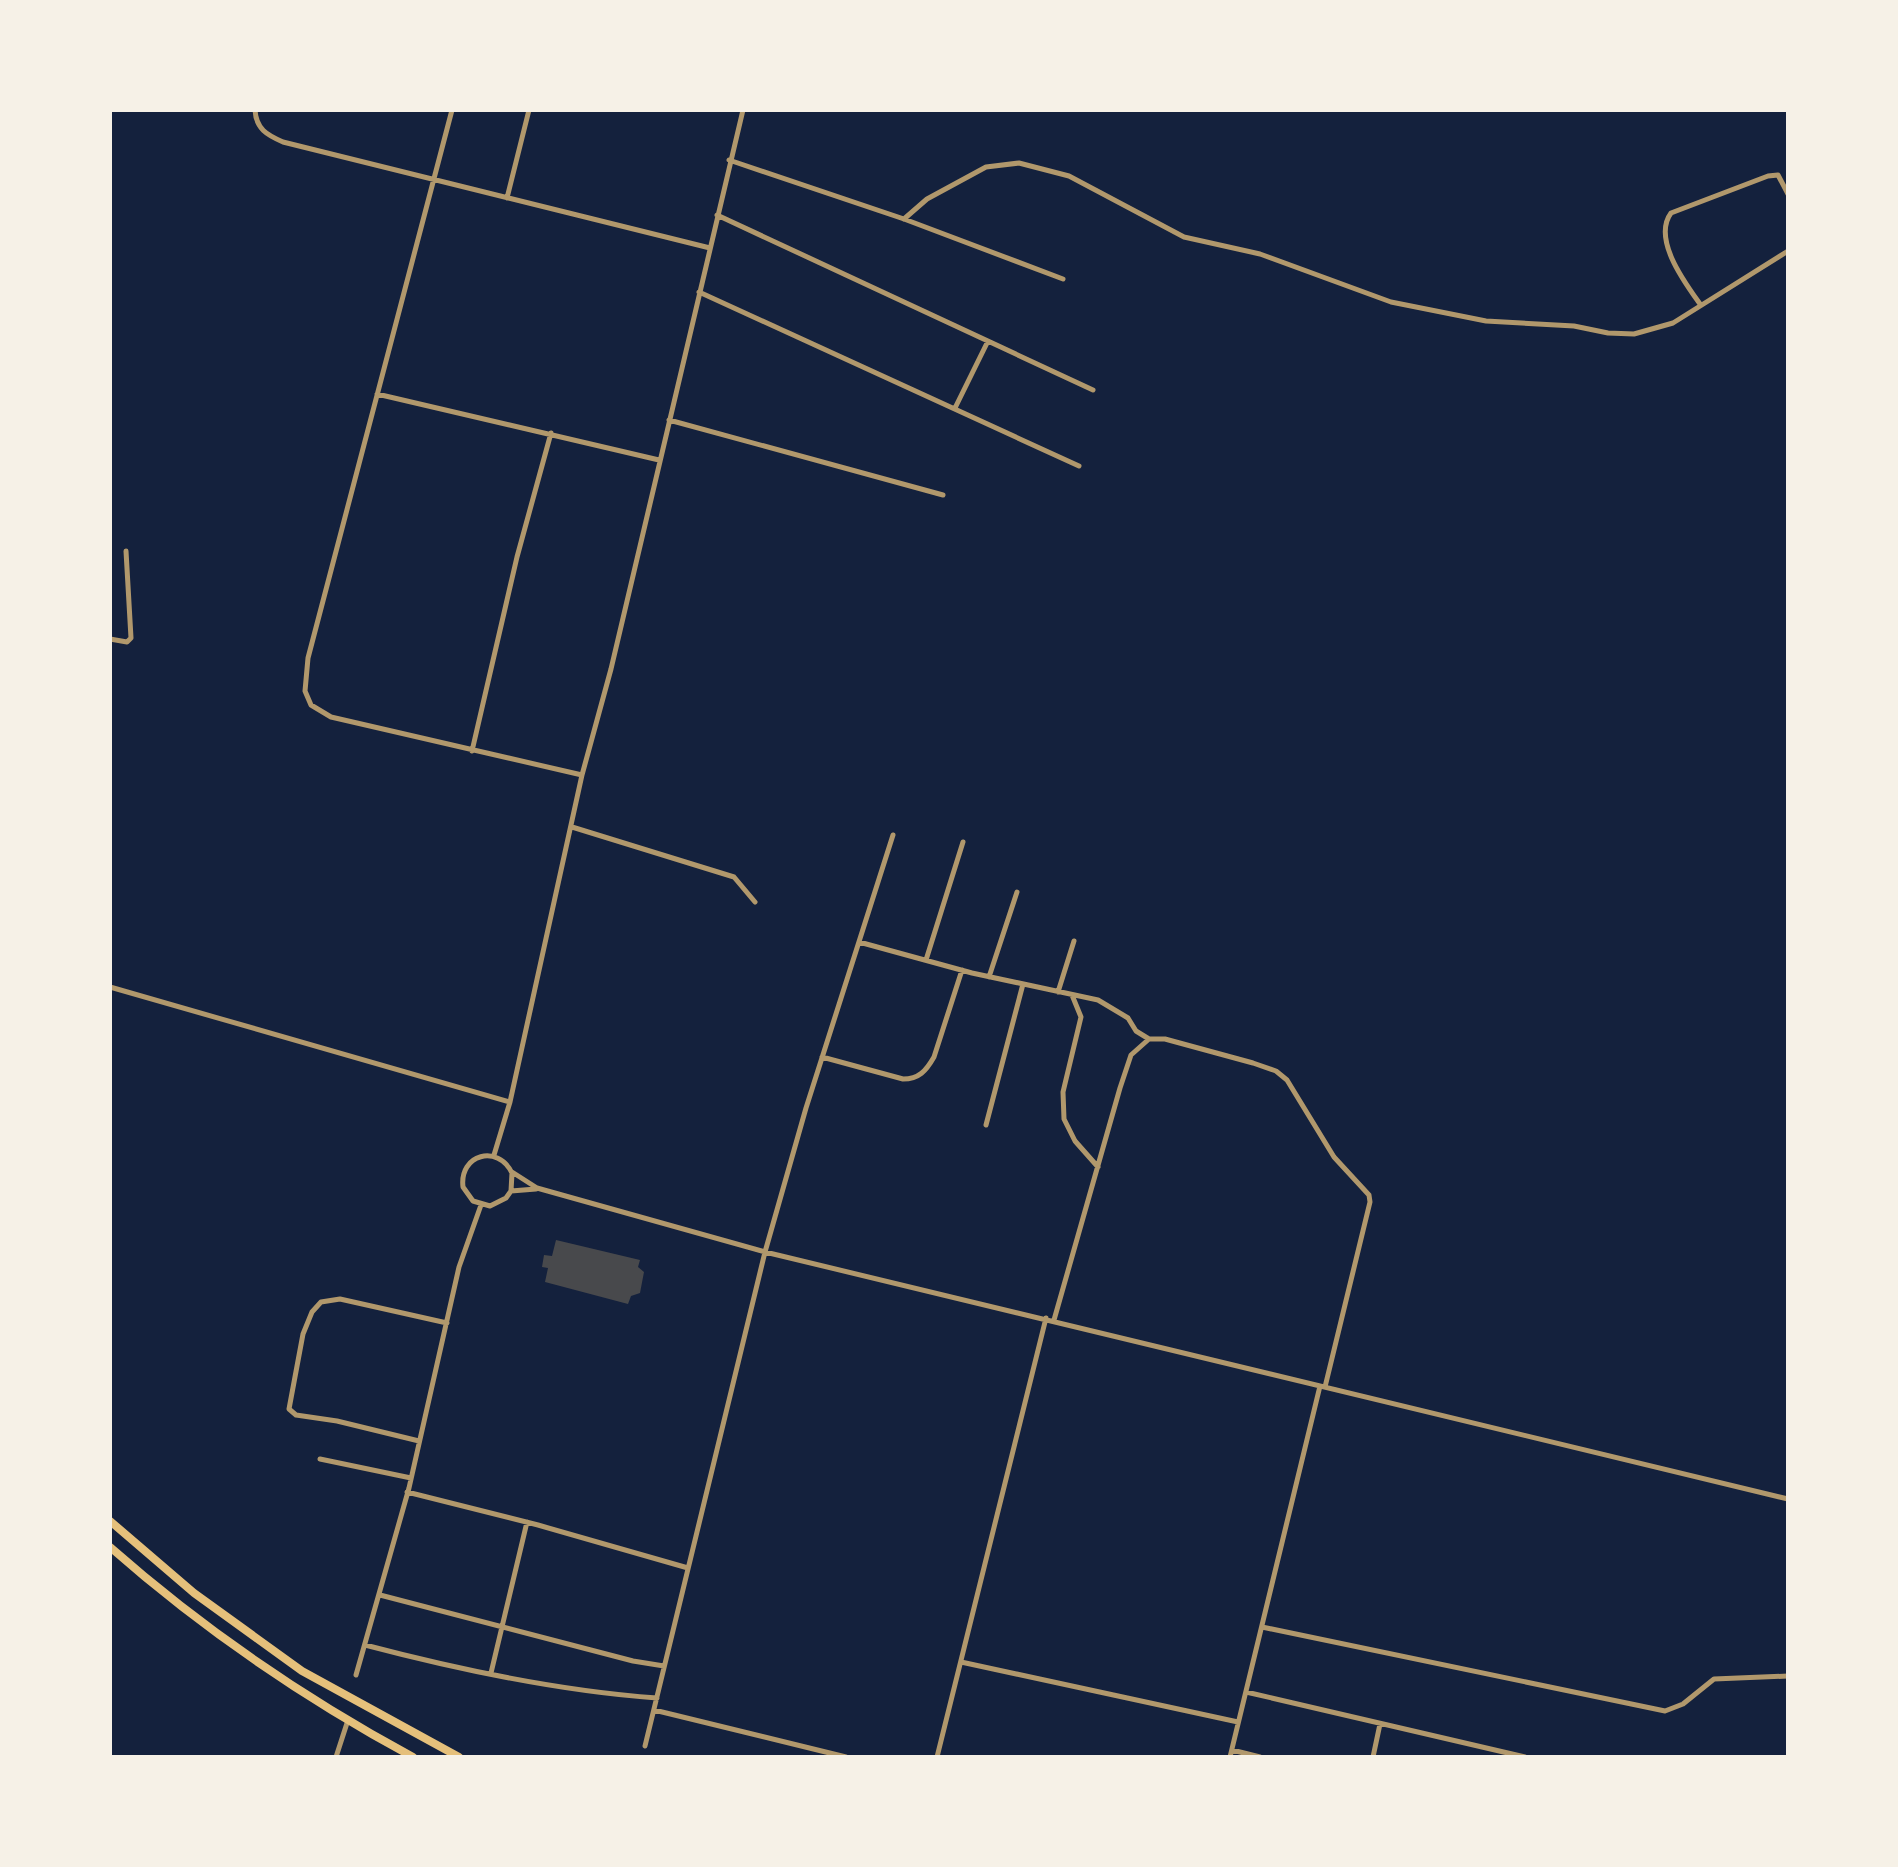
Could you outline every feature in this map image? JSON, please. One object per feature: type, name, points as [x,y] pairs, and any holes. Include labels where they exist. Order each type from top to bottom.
[{"type":"main road","points":[[110,1521],[194,1592],[302,1671],[459,1757]]},
{"type":"main road","points":[[110,1547],[228,1642],[348,1720],[413,1757]]},
{"type":"street","points":[[255,110],[256,120],[265,133],[283,142],[710,248]]},
{"type":"street","points":[[452,110],[308,658],[305,691],[310,705],[331,717],[582,775]]},
{"type":"street","points":[[507,198],[529,110]]},
{"type":"street","points":[[494,1155],[510,1102],[582,775],[611,668],[729,160],[743,110]]},
{"type":"street","points":[[729,160],[904,219],[1063,279]]},
{"type":"street","points":[[904,219],[927,199],[986,167],[1019,163],[1069,176],[1184,237],[1235,246],[1358,293],[1447,316],[1528,326],[1574,326],[1634,334],[1673,323],[1788,251]]},
{"type":"street","points":[[1700,304],[1673,265],[1666,229],[1671,213],[1768,176],[1778,175],[1788,194]]},
{"type":"street","points":[[717,215],[1093,390]]},
{"type":"street","points":[[699,292],[1079,466]]},
{"type":"street","points":[[955,408],[988,341]]},
{"type":"street","points":[[377,394],[659,460]]},
{"type":"street","points":[[669,420],[943,495]]},
{"type":"street","points":[[472,751],[517,557],[551,433]]},
{"type":"street","points":[[111,640],[127,642],[131,635],[126,551]]},
{"type":"street","points":[[572,827],[734,877],[755,902]]},
{"type":"street","points":[[645,1745],[765,1252],[822,1057],[893,835]]},
{"type":"street","points":[[926,960],[963,842]]},
{"type":"street","points":[[989,977],[1017,892]]},
{"type":"street","points":[[1058,992],[1074,941]]},
{"type":"street","points":[[859,942],[989,977],[1098,1000],[1128,1018],[1136,1031],[1149,1039],[1165,1039],[1276,1071],[1296,1092],[1334,1157],[1369,1195],[1370,1202],[1231,1754],[1260,1757]]},
{"type":"street","points":[[822,1057],[903,1079],[914,1079],[927,1069],[934,1057],[962,970]]},
{"type":"street","points":[[986,1125],[1023,984]]},
{"type":"street","points":[[110,986],[510,1102]]},
{"type":"street","points":[[1072,995],[1081,1017],[1063,1092],[1064,1119],[1075,1141],[1098,1167]]},
{"type":"street","points":[[1054,1320],[1131,1055],[1149,1039]]},
{"type":"street","points":[[537,1188],[511,1191],[499,1203],[481,1205],[467,1195],[462,1178],[469,1162],[476,1157],[494,1155],[502,1159],[512,1172],[537,1188],[765,1252],[1788,1499]]},
{"type":"street","points":[[511,1191],[512,1172]]},
{"type":"street","points":[[356,1675],[411,1478],[459,1267],[481,1205]]},
{"type":"street","points":[[419,1441],[337,1421],[296,1415],[289,1409],[303,1334],[312,1311],[321,1302],[340,1298],[447,1323]]},
{"type":"street","points":[[937,1757],[1046,1318]]},
{"type":"street","points":[[320,1459],[411,1478]]},
{"type":"street","points":[[407,1492],[527,1522],[688,1568]]},
{"type":"street","points":[[491,1673],[527,1522]]},
{"type":"street","points":[[380,1595],[633,1661],[664,1665]]},
{"type":"street","points":[[1262,1627],[1665,1710],[1684,1704],[1714,1679],[1788,1676]]},
{"type":"street","points":[[365,1645],[422,1660],[598,1693],[657,1698]]},
{"type":"street","points":[[961,1662],[1238,1722]]},
{"type":"street","points":[[1246,1692],[1525,1757]]},
{"type":"street","points":[[654,1710],[846,1757]]},
{"type":"street","points":[[336,1757],[348,1720]]},
{"type":"street","points":[[1373,1757],[1380,1724]]},
{"type":"building","points":[[556,1240],[640,1260],[638,1267],[644,1272],[640,1293],[631,1296],[628,1304],[545,1282],[548,1268],[542,1267],[544,1255],[552,1256]]}]
